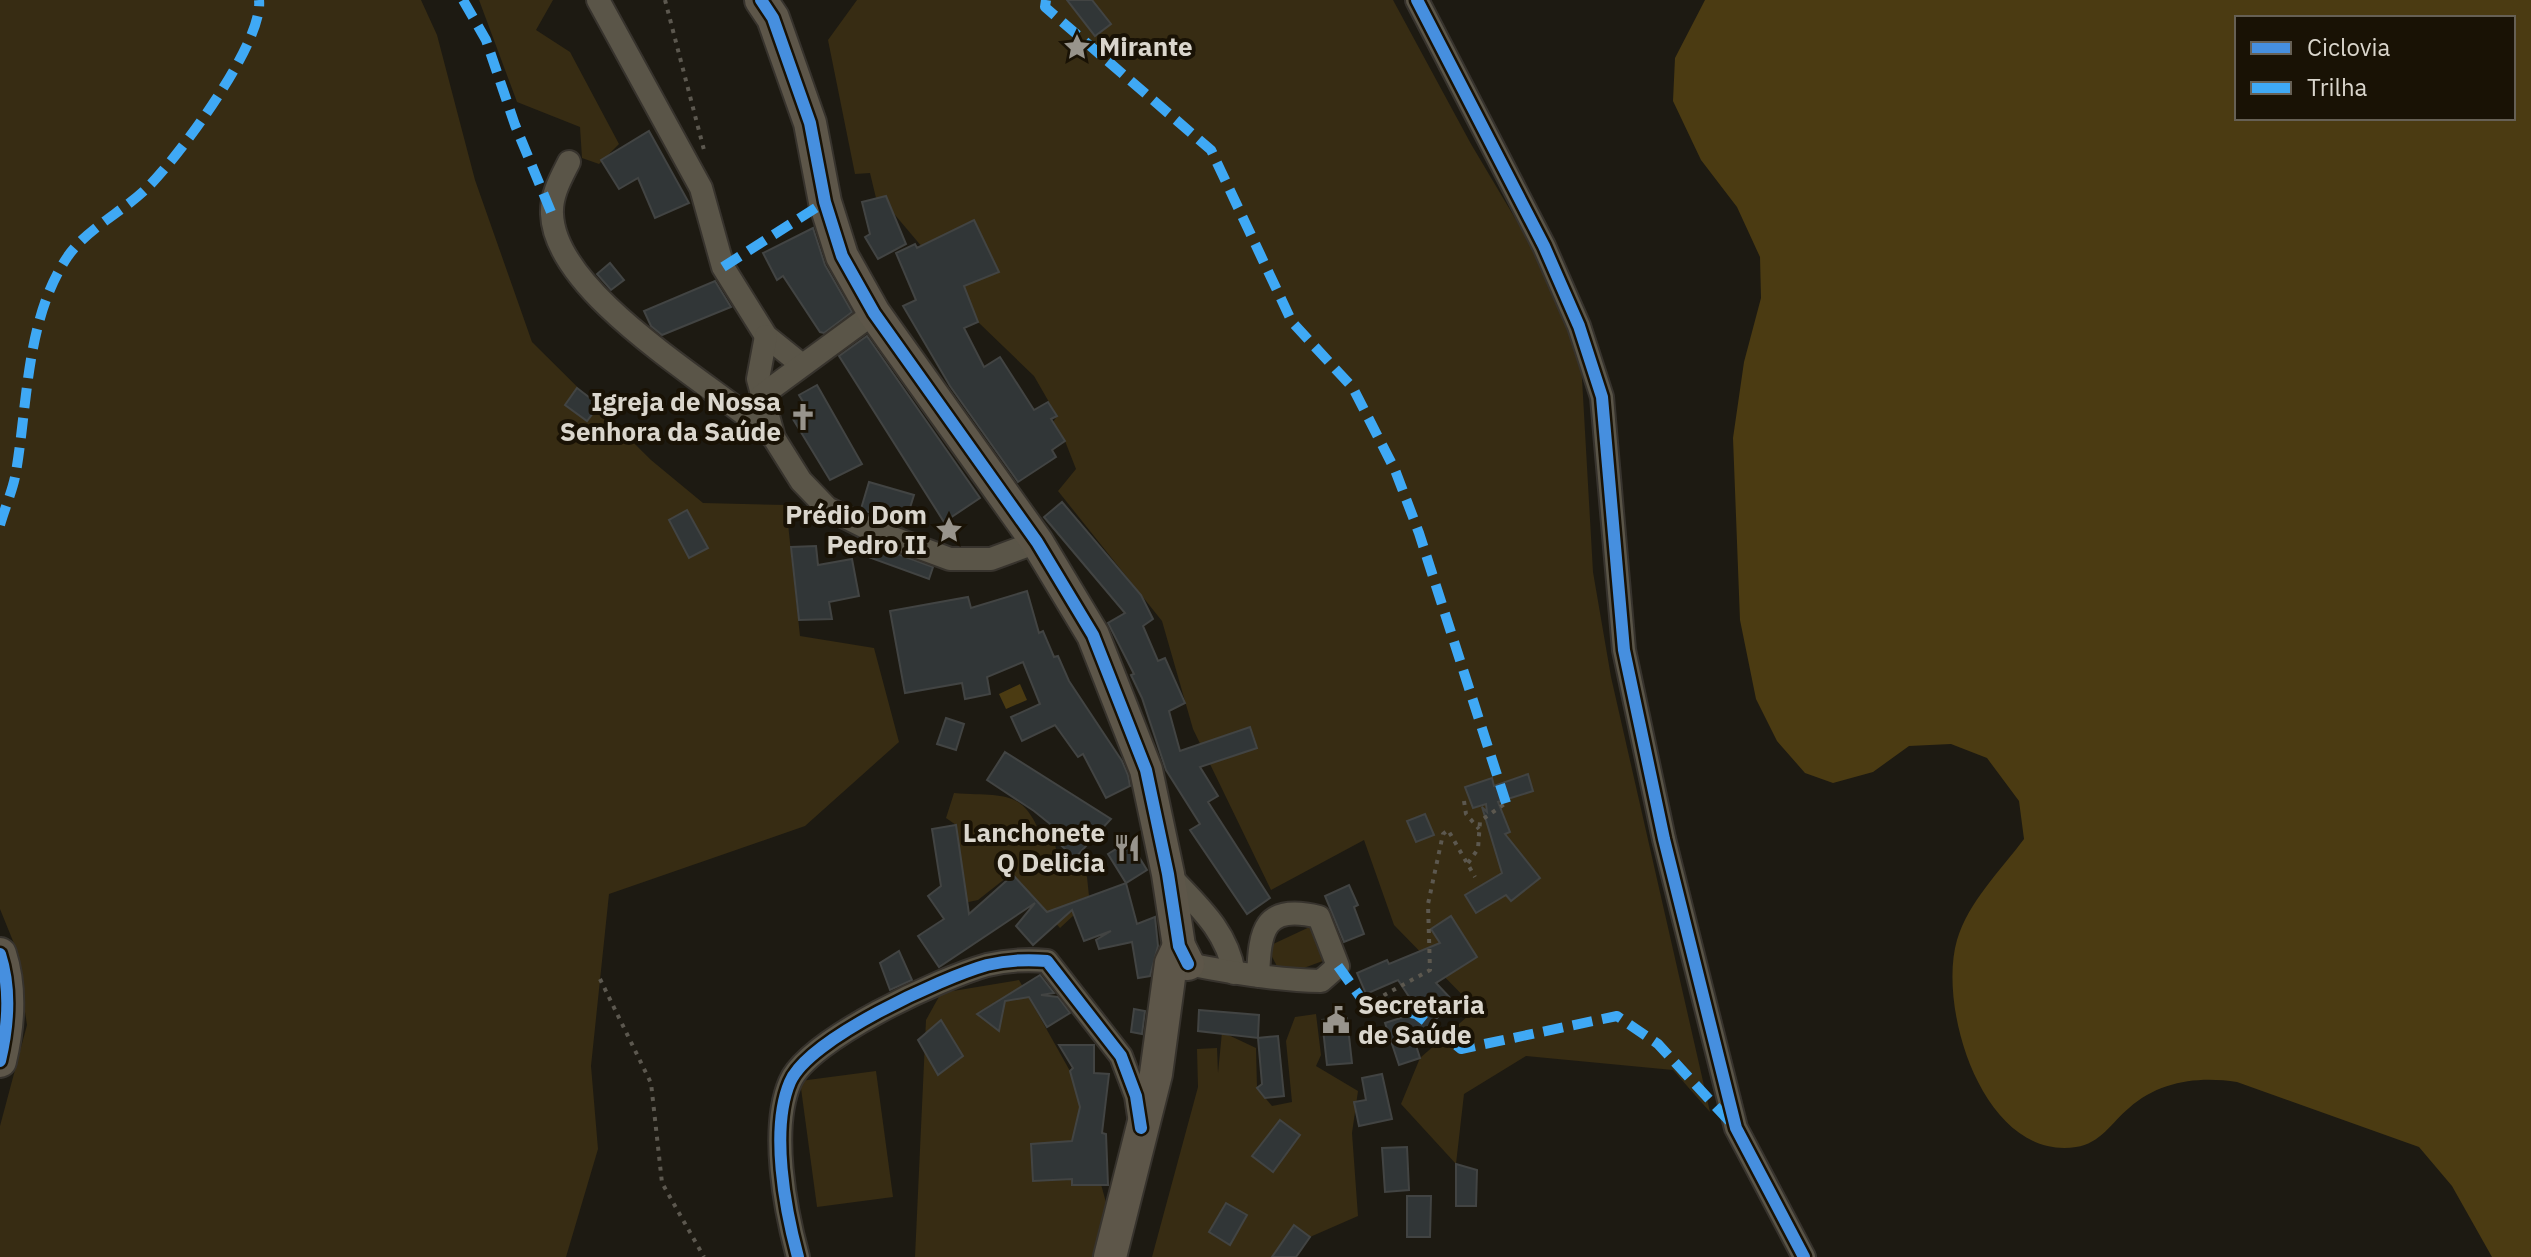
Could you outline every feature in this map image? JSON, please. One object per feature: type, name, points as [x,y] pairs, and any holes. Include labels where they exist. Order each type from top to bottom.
[{"type":"street","points":[[598,0],[701,188],[723,267],[766,336],[802,365]]},
{"type":"street","points":[[761,0],[773,18],[810,123],[833,232],[874,313],[985,474],[1037,542],[1093,635],[1146,770],[1168,874],[1179,958],[1177,1061],[1138,1200],[1127,1257]]},
{"type":"street","points":[[1417,0],[1544,246],[1579,326],[1602,397],[1624,650],[1664,839],[1736,1128],[1804,1257]]},
{"type":"street","points":[[569,162],[553,196],[551,212],[553,228],[569,261],[606,305],[638,334],[774,438]]},
{"type":"street","points":[[761,396],[874,313]]},
{"type":"street","points":[[766,336],[758,379],[774,438],[801,481],[827,508],[869,529],[950,559],[991,559],[1037,542]]},
{"type":"street","points":[[1168,874],[1222,933],[1231,951],[1234,973]]},
{"type":"street","points":[[0,954],[4,968],[7,1030],[0,1061]]},
{"type":"street","points":[[1179,958],[1234,973],[1258,976]]},
{"type":"street","points":[[1110,1257],[1156,1074],[1179,958]]},
{"type":"street","points":[[798,1257],[789,1224],[780,1127],[790,1082],[805,1060],[821,1047],[917,992],[986,966],[1020,959],[1047,961],[1121,1056],[1136,1096],[1141,1128]]},
{"type":"path","points":[[665,0],[705,143],[701,188]]},
{"type":"path","points":[[1464,801],[1466,814],[1479,829]]},
{"type":"path","points":[[1468,863],[1478,849],[1480,821],[1506,803]]},
{"type":"path","points":[[1366,1005],[1430,970],[1428,904],[1443,834],[1448,830],[1475,877]]},
{"type":"path","points":[[600,979],[651,1083],[662,1183],[704,1257]]},
{"type":"shaded area","points":[[0,0],[421,0],[437,35],[475,180],[532,342],[651,460],[703,503],[786,505],[800,636],[874,648],[899,742],[805,826],[609,894],[591,1066],[598,1149],[566,1257],[0,1257],[0,1126],[27,1025],[15,946],[0,909]]},
{"type":"shaded area","points":[[479,0],[553,0],[536,30],[570,52],[619,144],[599,164],[582,158],[580,127],[517,102]]},
{"type":"shaded area","points":[[857,0],[1393,0],[1471,144],[1579,326],[1593,572],[1611,677],[1710,1112],[1673,1070],[1526,1056],[1464,1094],[1456,1164],[1401,1104],[1420,1058],[1476,1009],[1394,925],[1364,840],[1271,890],[1193,729],[1162,621],[1058,491],[1076,469],[1065,441],[1053,422],[1057,416],[1034,376],[978,322],[971,305],[890,209],[886,196],[876,198],[870,173],[855,174],[828,40]]},
{"type":"shaded area","points":[[1705,0],[2531,0],[2531,1257],[2492,1257],[2452,1186],[2419,1147],[2237,1082],[2194,1080],[2166,1086],[2141,1099],[2092,1142],[2076,1147],[2044,1145],[2016,1130],[1993,1106],[1974,1075],[1962,1040],[1954,1003],[1953,969],[1957,940],[1969,913],[2024,839],[2019,801],[1987,758],[1951,744],[1909,746],[1873,772],[1833,783],[1805,773],[1777,741],[1756,699],[1740,620],[1733,438],[1744,362],[1761,298],[1760,257],[1737,207],[1701,160],[1673,101],[1675,58]]},
{"type":"shaded area","points":[[1020,684],[1027,700],[1006,709],[999,694]]},
{"type":"shaded area","points":[[954,793],[1013,799],[1030,814],[1045,846],[1054,839],[1059,864],[1075,858],[1087,877],[1089,896],[1070,903],[1074,915],[1060,928],[1011,874],[978,900],[959,904],[944,884],[964,878],[956,825],[946,818]]},
{"type":"shaded area","points":[[1316,924],[1331,958],[1282,976],[1267,947]]},
{"type":"shaded area","points":[[1019,980],[1070,1071],[1110,1217],[1105,1257],[915,1257],[926,1020],[941,993]]},
{"type":"shaded area","points":[[1316,1014],[1321,1055],[1316,1066],[1358,1091],[1352,1133],[1358,1216],[1310,1237],[1294,1226],[1273,1257],[1152,1257],[1198,1087],[1197,1049],[1217,1048],[1218,1073],[1222,1032],[1256,1048],[1257,1088],[1272,1106],[1292,1102],[1286,1041],[1295,1017]]},
{"type":"shaded area","points":[[876,1071],[893,1197],[817,1207],[800,1081]]},
{"type":"building","points":[[1067,0],[1092,0],[1111,24],[1095,36]]},
{"type":"building","points":[[649,131],[689,203],[655,218],[638,178],[619,189],[601,160]]},
{"type":"building","points":[[886,196],[906,244],[878,259],[865,237],[870,234],[862,202]]},
{"type":"building","points":[[974,220],[999,272],[964,286],[978,322],[964,328],[984,367],[1000,357],[1034,410],[1048,402],[1057,416],[1051,419],[1065,441],[1052,450],[1056,457],[1018,482],[950,386],[903,306],[916,300],[896,253],[915,244],[917,248]]},
{"type":"building","points":[[813,228],[825,265],[852,312],[824,333],[820,332],[783,276],[777,280],[763,253]]},
{"type":"building","points":[[610,263],[624,280],[611,290],[597,274]]},
{"type":"building","points":[[715,281],[731,307],[662,335],[651,326],[644,311]]},
{"type":"building","points":[[867,336],[980,498],[944,522],[839,356]]},
{"type":"building","points":[[817,385],[862,464],[830,480],[793,419],[808,410],[799,395]]},
{"type":"building","points":[[577,388],[599,405],[587,421],[565,405]]},
{"type":"building","points":[[869,482],[914,495],[904,527],[861,509]]},
{"type":"building","points":[[1062,502],[1141,595],[1153,619],[1143,626],[1158,661],[1165,658],[1185,703],[1169,711],[1180,751],[1250,727],[1257,748],[1200,767],[1218,796],[1208,802],[1270,898],[1247,914],[1190,830],[1200,824],[1166,770],[1131,675],[1134,674],[1108,623],[1125,613],[1044,517]]},
{"type":"building","points":[[687,510],[708,548],[689,558],[669,520]]},
{"type":"building","points":[[865,542],[933,567],[929,579],[860,554]]},
{"type":"building","points":[[816,546],[818,565],[852,559],[859,596],[829,602],[832,619],[799,620],[791,547]]},
{"type":"building","points":[[1027,591],[1039,633],[1043,631],[1054,657],[1058,656],[1069,681],[1128,775],[1130,786],[1106,798],[1083,754],[1078,757],[1055,725],[1022,741],[1011,717],[1040,704],[1023,662],[987,677],[990,694],[965,699],[962,683],[905,693],[890,611],[968,597],[971,608]]},
{"type":"building","points":[[946,718],[964,724],[956,750],[937,744]]},
{"type":"building","points":[[1005,752],[1111,819],[1075,858],[1054,839],[1060,832],[987,780]]},
{"type":"building","points":[[1528,774],[1533,791],[1498,802],[1510,832],[1505,834],[1540,878],[1511,901],[1506,895],[1476,913],[1465,895],[1502,873],[1482,807],[1487,812],[1486,804],[1473,808],[1465,787],[1492,778],[1494,786]]},
{"type":"building","points":[[1425,814],[1434,835],[1416,842],[1407,821]]},
{"type":"building","points":[[956,825],[969,914],[1013,875],[1047,912],[1126,883],[1137,924],[1155,917],[1158,946],[1150,976],[1138,978],[1132,942],[1099,949],[1096,940],[1111,931],[1084,941],[1072,910],[1033,945],[1016,926],[1035,903],[939,967],[918,936],[944,919],[928,896],[941,886],[932,829]]},
{"type":"building","points":[[1129,841],[1147,870],[1126,883],[1108,854]]},
{"type":"building","points":[[1349,885],[1358,905],[1354,907],[1364,934],[1344,942],[1325,896]]},
{"type":"building","points":[[1451,916],[1477,957],[1436,983],[1453,1001],[1458,999],[1414,1039],[1420,1058],[1399,1065],[1385,1023],[1419,1012],[1398,980],[1366,994],[1357,973],[1387,960],[1389,964],[1440,943],[1431,929]]},
{"type":"building","points":[[899,951],[912,980],[890,990],[880,963]]},
{"type":"building","points":[[1040,975],[1054,993],[1041,995],[1058,997],[1070,1013],[1047,1027],[1029,997],[1005,1001],[999,1031],[977,1014]]},
{"type":"building","points":[[1134,1009],[1145,1011],[1142,1034],[1131,1032]]},
{"type":"building","points":[[1199,1010],[1259,1015],[1258,1038],[1198,1031]]},
{"type":"building","points":[[1347,1018],[1352,1063],[1327,1065],[1322,1020]]},
{"type":"building","points":[[941,1020],[963,1056],[938,1075],[918,1040]]},
{"type":"building","points":[[1278,1036],[1284,1096],[1265,1098],[1257,1088],[1262,1084],[1258,1038]]},
{"type":"building","points":[[1059,1045],[1094,1045],[1094,1073],[1109,1074],[1102,1133],[1106,1134],[1108,1185],[1072,1185],[1072,1179],[1033,1181],[1031,1144],[1072,1141],[1080,1107],[1070,1071],[1073,1068]]},
{"type":"building","points":[[1382,1074],[1392,1119],[1359,1126],[1354,1102],[1366,1100],[1362,1078]]},
{"type":"building","points":[[1280,1120],[1300,1135],[1273,1172],[1252,1156]]},
{"type":"building","points":[[1407,1147],[1409,1190],[1385,1192],[1382,1148]]},
{"type":"building","points":[[1456,1164],[1477,1170],[1476,1206],[1456,1206]]},
{"type":"building","points":[[1407,1196],[1431,1196],[1430,1237],[1407,1237]]},
{"type":"building","points":[[1226,1203],[1247,1215],[1230,1245],[1209,1232]]},
{"type":"building","points":[[1294,1225],[1310,1237],[1296,1257],[1272,1257]]},
{"type":"marked path","points":[[0,525],[16,472],[36,333],[54,280],[76,246],[146,189],[197,127],[248,43],[257,19],[259,0]]},
{"type":"marked path","points":[[463,0],[486,40],[515,125],[551,212]]},
{"type":"marked path","points":[[1046,0],[1045,7],[1211,150],[1292,322],[1353,388],[1395,470],[1419,533],[1506,803]]},
{"type":"marked path","points":[[723,267],[825,202]]},
{"type":"marked path","points":[[1338,966],[1366,1005],[1416,1014],[1461,1049],[1617,1016],[1658,1044],[1730,1122]]},
{"type":"cycle path","points":[[761,0],[773,18],[810,123],[825,202],[842,256],[874,313],[1037,542],[1093,635],[1146,770],[1168,874],[1179,946],[1188,964]]},
{"type":"cycle path","points":[[1417,0],[1544,246],[1579,326],[1602,397],[1624,650],[1664,839],[1736,1128],[1804,1257]]},
{"type":"cycle path","points":[[0,954],[6,980],[7,1008],[0,1061]]},
{"type":"cycle path","points":[[798,1257],[784,1193],[780,1145],[784,1101],[790,1082],[802,1065],[822,1047],[848,1030],[909,996],[966,972],[1002,962],[1047,961],[1121,1056],[1136,1096],[1141,1128]]},
{"type":"place","name":"Mirante","points":[[1077,47]]},
{"type":"place","name":"Igreja de Nossa Senhora da Saúde","points":[[803,417]]},
{"type":"place","name":"Prédio Dom Pedro II","points":[[949,530]]},
{"type":"place","name":"Lanchonete Q Delicia","points":[[1127,848]]},
{"type":"place","name":"Secretaria de Saúde","points":[[1336,1020]]}]
